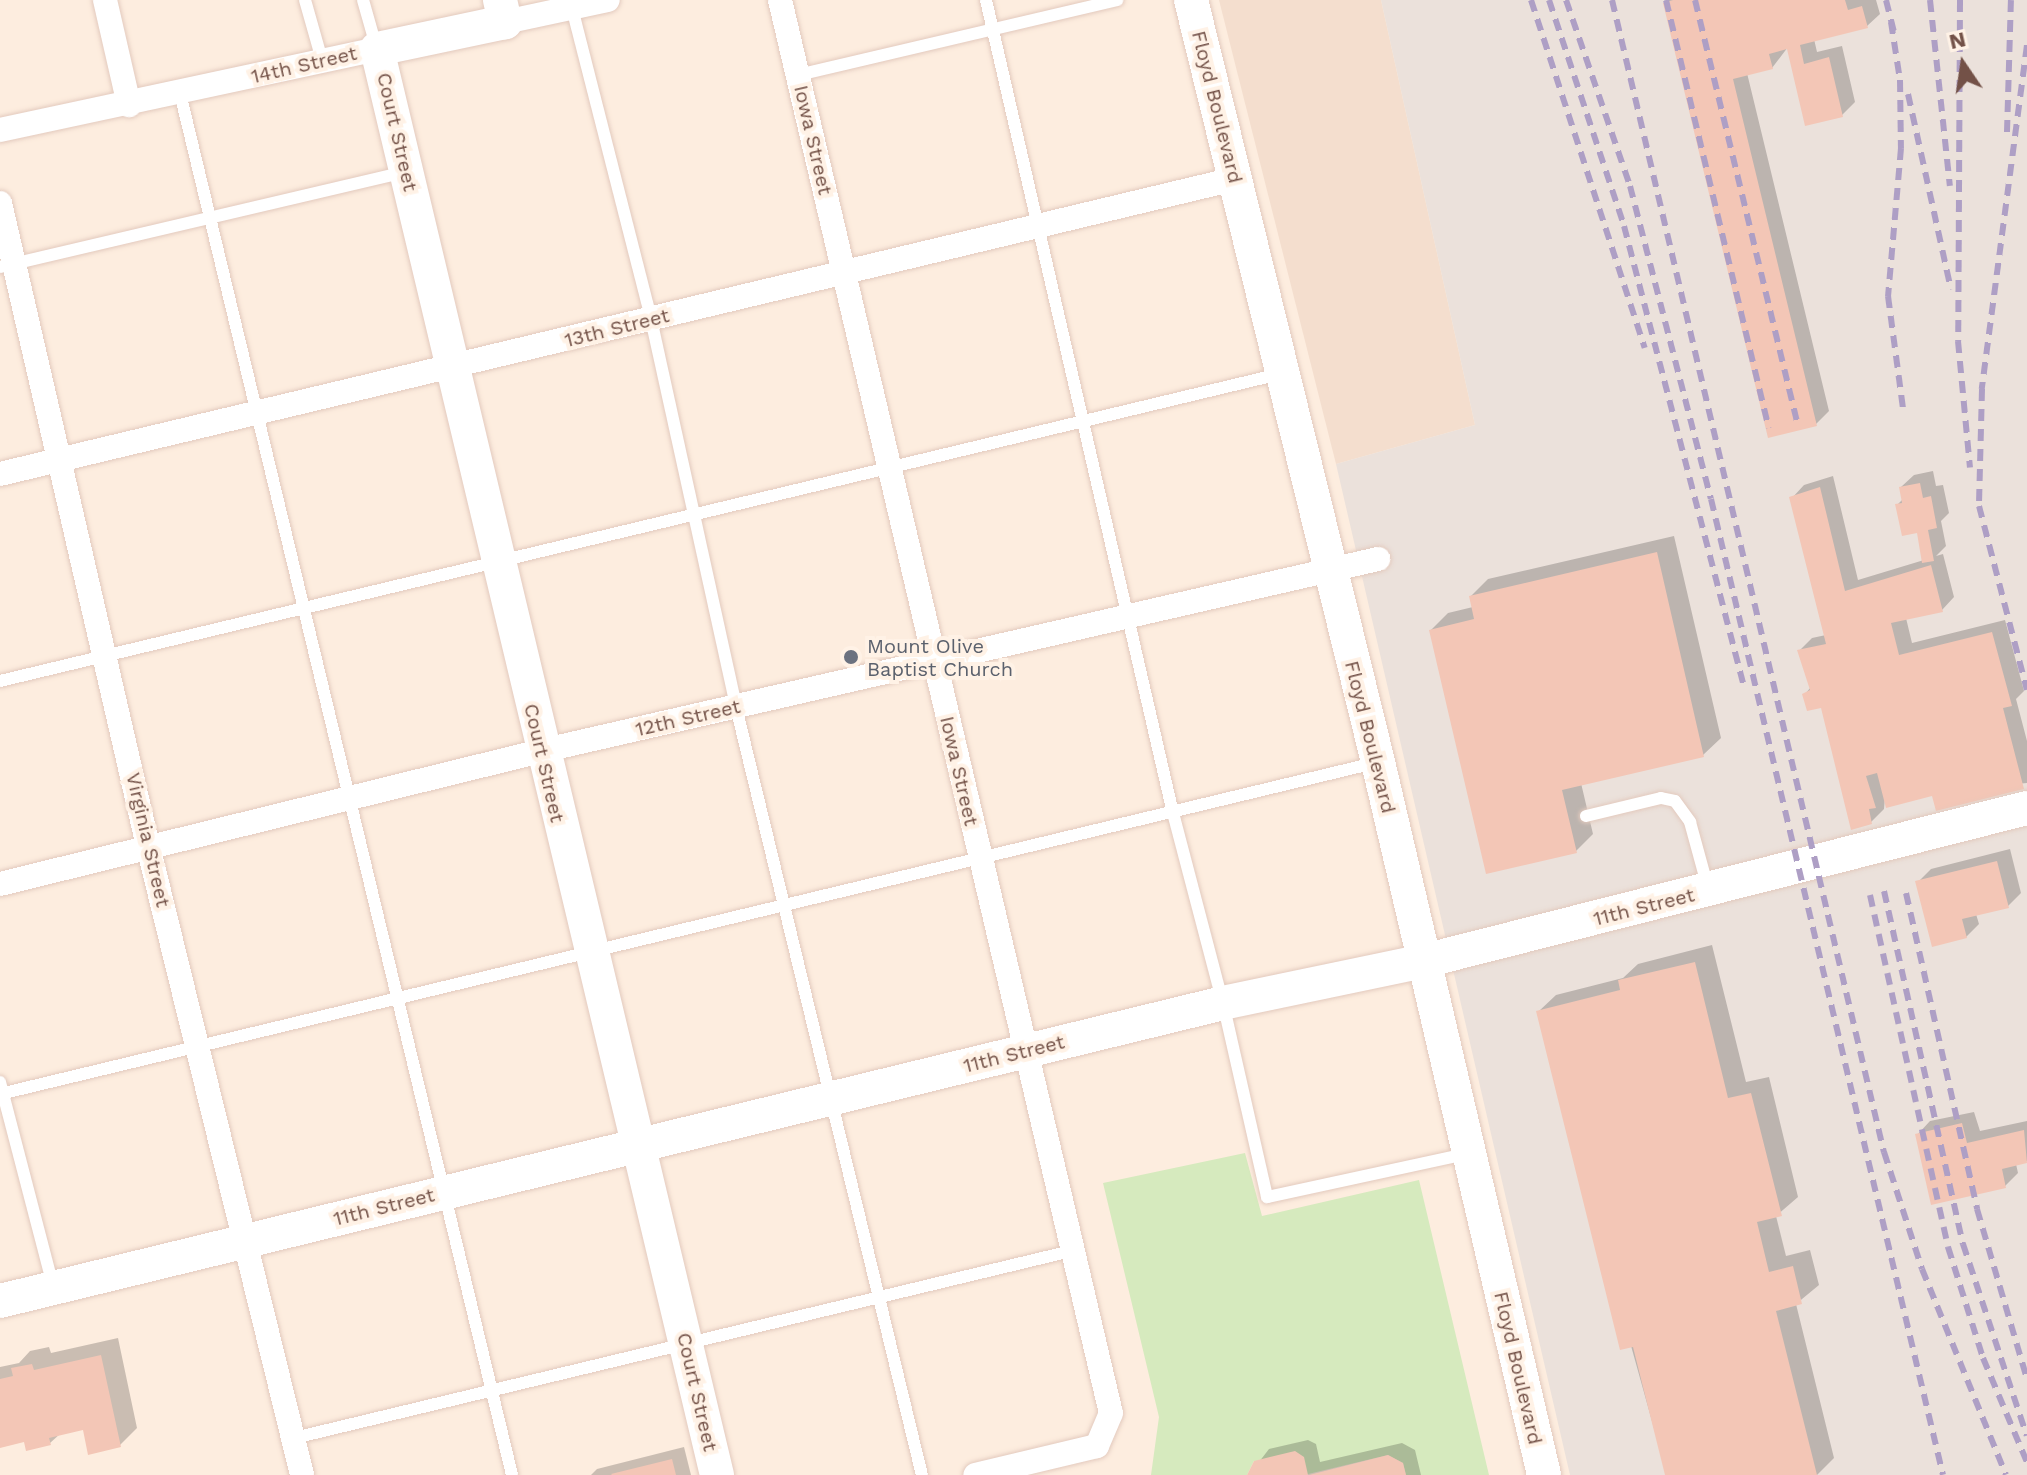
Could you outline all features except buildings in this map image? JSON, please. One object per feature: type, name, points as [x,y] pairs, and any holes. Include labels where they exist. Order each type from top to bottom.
[{"type":"main road","name":"Floyd Boulevard","points":[[1191,0],[1328,571],[1378,762],[1420,962],[1544,1475]]},
{"type":"main road","name":"14th Street","points":[[377,49],[502,11]]},
{"type":"main road","name":"Court Street","points":[[377,49],[496,565],[717,1475]]},
{"type":"main road","name":"11th Street","points":[[0,1301],[443,1192],[640,1148],[1223,1003],[1420,962],[2027,808]]},
{"type":"street","points":[[105,0],[129,105]]},
{"type":"street","name":"14th Street","points":[[502,11],[572,8],[608,0]]},
{"type":"street","name":"Iowa Street","points":[[780,0],[979,856],[1029,1050],[1111,1413],[1097,1446],[975,1475]]},
{"type":"street","name":"14th Street","points":[[0,130],[129,105],[377,49]]},
{"type":"street","name":"13th Street","points":[[0,474],[450,370],[1040,222],[1234,179]]},
{"type":"street","name":"Virginia Street","points":[[0,203],[8,266],[62,459],[148,846],[249,1241],[302,1475]]},
{"type":"street","name":"12th Street","points":[[0,884],[541,751],[1378,559]]},
{"type":"lane","points":[[305,0],[322,60]]},
{"type":"lane","points":[[363,0],[377,49]]},
{"type":"lane","points":[[986,0],[1040,222],[1172,809],[1223,1003],[1267,1197],[1468,1154]]},
{"type":"lane","points":[[798,75],[1117,0]]},
{"type":"lane","points":[[572,8],[651,319],[736,707],[788,905],[922,1475]]},
{"type":"lane","points":[[180,93],[512,1475]]},
{"type":"lane","points":[[8,266],[406,172]]},
{"type":"lane","points":[[0,681],[303,607],[496,565],[694,512],[1280,374]]},
{"type":"lane","points":[[53,1288],[1,1090],[199,1047],[1172,809],[1378,762]]},
{"type":"lane","points":[[1586,816],[1661,798],[1675,801],[1690,822],[1709,891]]},
{"type":"lane","points":[[294,1438],[1075,1250]]},
{"type":"shaded area","points":[[1219,0],[1381,0],[1475,425],[1336,464]]},
{"type":"shaded area","points":[[1381,0],[2027,0],[2027,1475],[1570,1475],[1336,464],[1475,425]]},
{"type":"green space","points":[[1245,1153],[1262,1216],[1419,1180],[1489,1475],[1406,1475],[1403,1463],[1388,1455],[1308,1474],[1254,1461],[1247,1475],[1151,1475],[1159,1417],[1103,1183]]},
{"type":"railway","points":[[1531,0],[1645,348]]},
{"type":"railway","points":[[1549,0],[1624,226],[1743,684]]},
{"type":"railway","points":[[1566,0],[1630,186],[1711,499],[1943,1475]]},
{"type":"railway","points":[[1612,0],[1884,1152],[1922,1269],[2006,1475]]},
{"type":"railway","points":[[1666,0],[1769,428]]},
{"type":"railway","points":[[1695,0],[1797,422]]},
{"type":"railway","points":[[1886,0],[1894,31]]},
{"type":"railway","points":[[1930,0],[1950,186]]},
{"type":"railway","points":[[1960,0],[1958,341],[1970,467]]},
{"type":"railway","points":[[2007,132],[2011,0]]},
{"type":"railway","points":[[1891,22],[1900,80],[1901,148],[1888,296],[1903,408]]},
{"type":"railway","points":[[2027,45],[1982,389],[1979,506],[2027,690]]},
{"type":"railway","points":[[1908,94],[1951,289]]},
{"type":"railway","points":[[1884,891],[1963,1244],[2027,1436]]},
{"type":"railway","points":[[1906,893],[1977,1209],[2027,1379]]},
{"type":"railway","points":[[1870,895],[1948,1247],[1983,1358],[2027,1462]]},
{"type":"place","name":"Mount Olive Baptist Church","points":[[851,657]]}]
